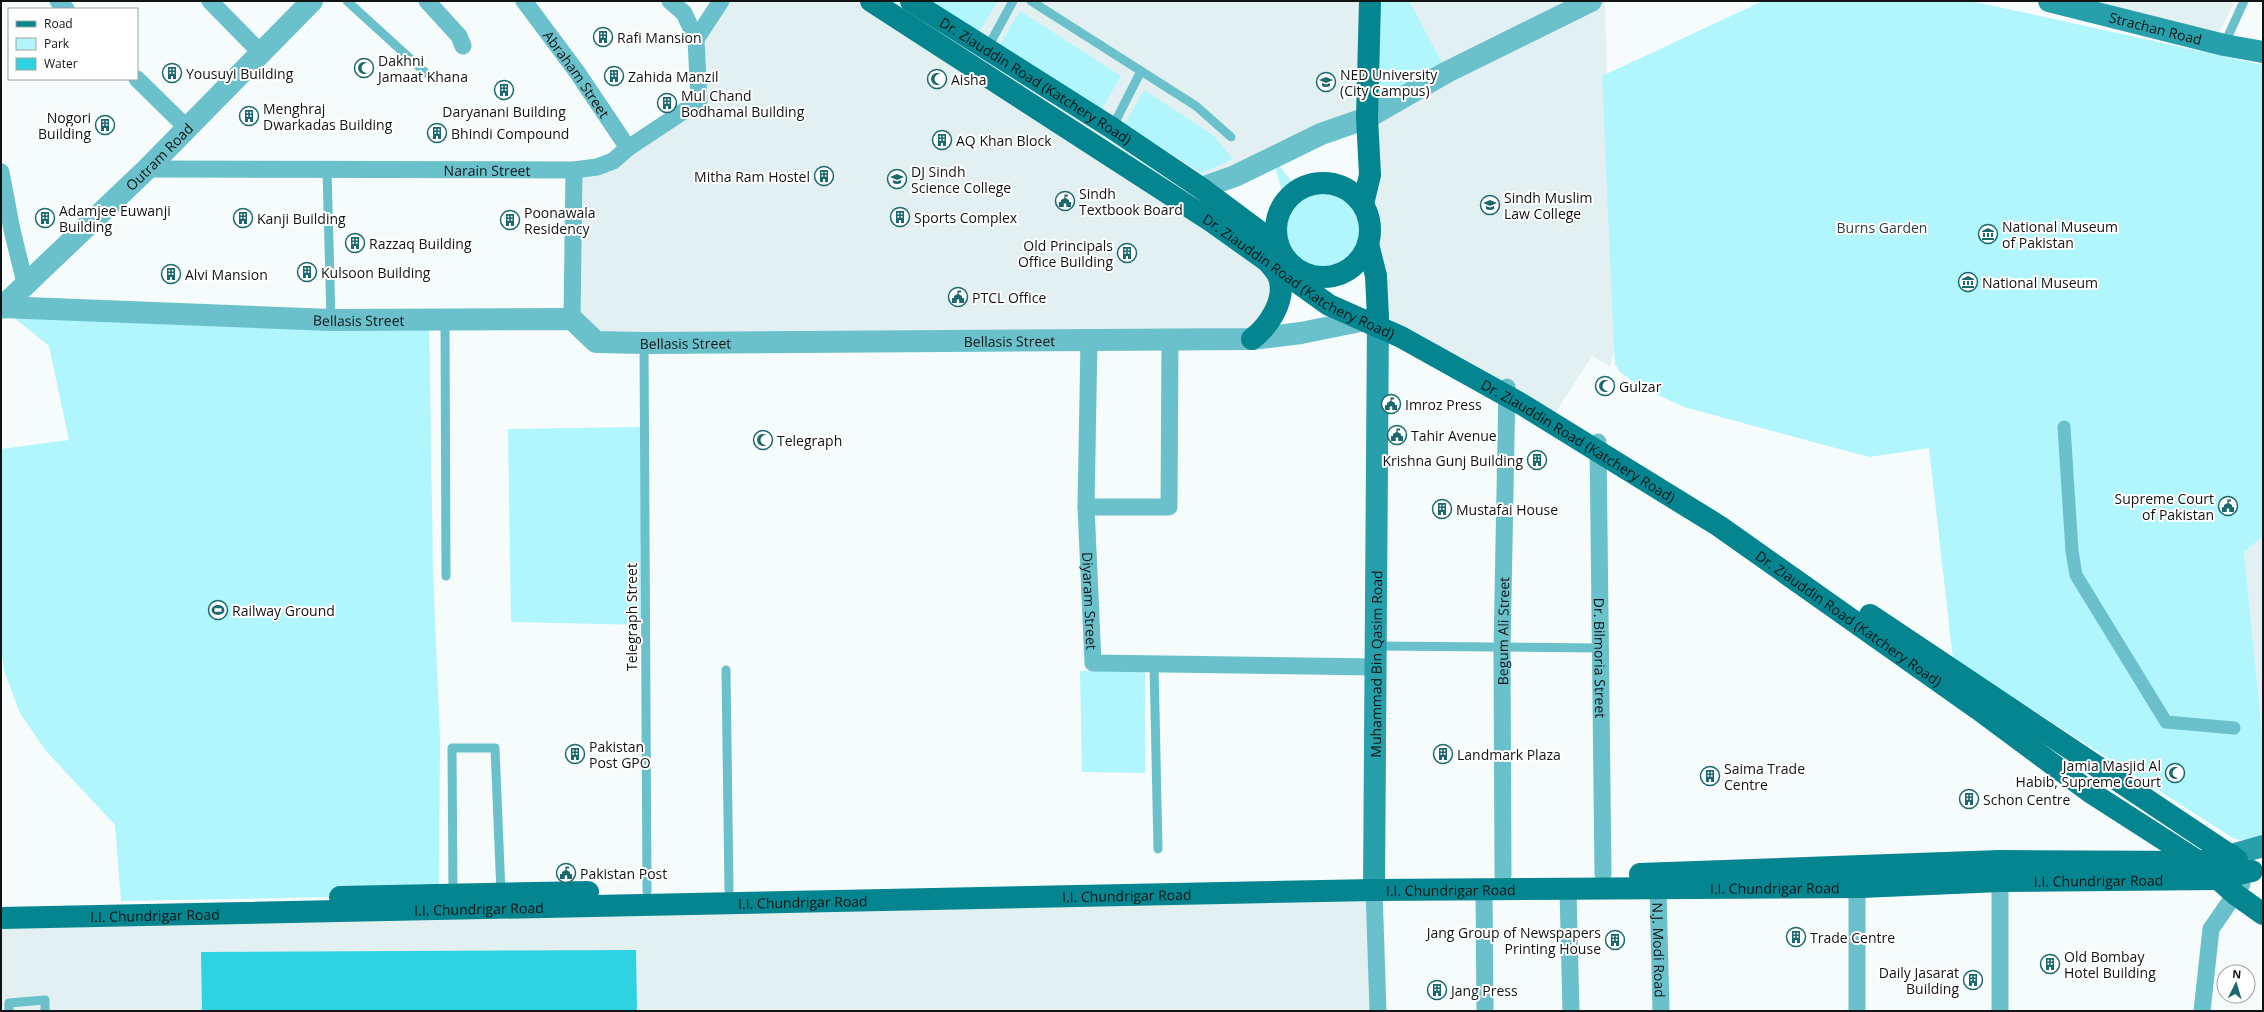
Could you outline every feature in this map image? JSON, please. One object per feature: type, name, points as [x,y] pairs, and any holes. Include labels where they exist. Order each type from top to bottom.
[{"type":"main road","name":"Dr. Ziauddin Road (Katchery Road)","points":[[871,1],[1211,221],[1284,264],[1374,322],[1506,391],[1598,447],[1719,526],[1978,709],[2090,792],[2199,862],[2235,894],[2263,914]]},
{"type":"main road","name":"Dr. Ziauddin Road (Katchery Road)","points":[[911,1],[1112,128],[1201,188],[1268,238],[1284,264]]},
{"type":"main road","points":[[1370,1],[1367,118],[1370,175],[1364,204],[1369,220],[1368,244],[1376,276],[1374,322]]},
{"type":"main road","name":"Strachan Road","points":[[2049,1],[2224,45],[2263,52]]},
{"type":"main road","points":[[1252,339],[1269,324],[1280,294],[1278,275],[1284,264],[1276,230],[1279,214],[1284,204],[1298,190],[1305,186],[1329,183],[1345,188],[1364,204]]},
{"type":"main road","points":[[1284,264],[1326,276],[1342,273],[1356,264],[1368,244]]},
{"type":"main road","name":"Muhammad Bin Qasim Road","points":[[1374,322],[1377,657],[1374,883]]},
{"type":"main road","name":"Dr. Ziauddin Road (Katchery Road)","points":[[1598,447],[1726,519],[2259,873]]},
{"type":"main road","points":[[2230,855],[2263,846]]},
{"type":"main road","name":"I.I. Chundrigar Road","points":[[1,918],[1374,883],[1503,875],[1658,874],[2000,861],[2199,862],[2230,855]]},
{"type":"main road","name":"I.I. Chundrigar Road","points":[[1,903],[454,893],[1374,883],[1484,890],[1857,887],[2000,881],[2217,879],[2259,873]]},
{"type":"street","points":[[210,1],[261,53]]},
{"type":"street","name":"Outram Road","points":[[1,307],[147,168],[312,1]]},
{"type":"street","points":[[427,1],[459,36],[463,46]]},
{"type":"street","name":"Abraham Street","points":[[524,1],[577,72],[628,148]]},
{"type":"street","points":[[670,1],[684,13],[696,39]]},
{"type":"street","points":[[696,39],[721,1]]},
{"type":"street","points":[[1201,188],[1235,176],[1321,134],[1367,118],[1447,72],[1591,1]]},
{"type":"street","name":"Narain Street","points":[[147,168],[574,170],[598,167],[613,161],[628,148],[699,101],[696,39]]},
{"type":"street","points":[[138,80],[186,127]]},
{"type":"street","points":[[572,319],[574,170]]},
{"type":"street","points":[[1,172],[12,230],[25,283]]},
{"type":"street","name":"Bellasis Street","points":[[1,307],[331,320],[572,319],[596,342],[644,343],[1252,339],[1374,322]]},
{"type":"street","points":[[1089,340],[1086,507],[1169,508],[1170,340]]},
{"type":"street","name":"Begum Ali Street","points":[[1503,875],[1502,649],[1506,391]]},
{"type":"street","points":[[2064,427],[2072,551],[2076,575],[2166,722],[2234,728]]},
{"type":"street","name":"Dr. Bilmoria Street","points":[[1598,447],[1603,874]]},
{"type":"street","name":"Diyaram Street","points":[[1086,507],[1094,663],[1154,664],[1377,657]]},
{"type":"street","points":[[2202,1011],[2211,929],[2235,894],[2259,873]]},
{"type":"street","points":[[2000,881],[2000,1011]]},
{"type":"street","name":"Muhammad Bin Qasim Road","points":[[1374,883],[1378,1011]]},
{"type":"street","points":[[1857,887],[1857,1011]]},
{"type":"street","name":"N.J. Modi Road","points":[[1658,889],[1661,1011]]},
{"type":"street","points":[[1484,890],[1485,1011]]},
{"type":"street","points":[[1568,890],[1571,1011]]},
{"type":"lane","points":[[347,1],[426,73]]},
{"type":"lane","points":[[987,49],[1013,1]]},
{"type":"lane","points":[[1031,1],[1196,106],[1231,137]]},
{"type":"lane","points":[[2224,45],[2244,1]]},
{"type":"lane","points":[[1112,128],[1141,71]]},
{"type":"lane","points":[[327,169],[331,320]]},
{"type":"lane","points":[[445,320],[446,576]]},
{"type":"lane","name":"Telegraph Street","points":[[644,343],[647,891]]},
{"type":"lane","points":[[1377,657],[1502,649],[1600,648]]},
{"type":"lane","points":[[1154,664],[1158,849]]},
{"type":"lane","points":[[726,670],[728,890]]},
{"type":"lane","points":[[454,893],[452,748],[495,748],[501,893]]},
{"type":"lane","points":[[6,1006],[45,1000],[45,1011]]},
{"type":"shaded area","name":"DJ Sindh Science College","points":[[721,1],[1605,1],[1614,350],[1610,366],[1592,356],[1554,415],[1378,317],[1371,234],[1368,112],[1201,188],[1185,205],[1278,275],[1261,332],[596,342],[572,314],[574,170],[597,167],[699,101],[696,39]]},
{"type":"shaded area","points":[[2086,1],[2235,1],[2219,33]]},
{"type":"shaded area","points":[[2263,536],[2263,742],[2244,552]]},
{"type":"shaded area","points":[[1375,890],[1379,1011],[1,1011],[1,918]]},
{"type":"green space","points":[[927,1],[998,1],[978,33]]},
{"type":"green space","points":[[1370,1],[1409,1],[1447,72],[1368,112]]},
{"type":"green space","name":"Burns Garden","points":[[1763,1],[1971,1],[2263,65],[2263,536],[2244,552],[2263,742],[2263,839],[2240,840],[2233,838],[1953,659],[1929,448],[1869,457],[1684,407],[1641,387],[1620,372],[1615,364],[1602,76]]},
{"type":"green space","points":[[1020,11],[1121,76],[1101,110],[999,46]]},
{"type":"green space","points":[[1144,90],[1213,135],[1233,159],[1202,173],[1124,125]]},
{"type":"green space","points":[[1273,157],[1298,190],[1310,185],[1322,183],[1335,184],[1347,189],[1365,207],[1371,227],[1366,246],[1354,263],[1337,273],[1318,276],[1298,267],[1280,245],[1277,238],[1277,221],[1283,203]]},
{"type":"green space","name":"Railway Ground","points":[[1,307],[429,320],[433,572],[440,738],[439,884],[331,897],[121,901],[115,825],[46,751],[20,713],[4,670],[1,648],[1,449],[69,440],[49,346]]},
{"type":"green space","points":[[641,427],[649,625],[511,622],[508,429]]},
{"type":"green space","points":[[1080,671],[1145,671],[1145,773],[1082,772]]},
{"type":"water","points":[[636,950],[637,1011],[202,1011],[201,952]]},
{"type":"place","name":"Rafi Mansion","points":[[603,37]]},
{"type":"place","name":"Dakhni Jamaat Khana","points":[[364,68]]},
{"type":"place","name":"Yousuyi Building","points":[[172,73]]},
{"type":"place","name":"Zahida Manzil","points":[[614,76]]},
{"type":"place","name":"Aisha","points":[[937,79]]},
{"type":"place","name":"NED University (City Campus)","points":[[1326,82]]},
{"type":"place","name":"Daryanani Building","points":[[504,90]]},
{"type":"place","name":"Mul Chand Bodhamal Building","points":[[667,103]]},
{"type":"place","name":"Menghraj Dwarkadas Building","points":[[249,116]]},
{"type":"place","name":"Nogori Building","points":[[105,125]]},
{"type":"place","name":"Bhindi Compound","points":[[437,133]]},
{"type":"place","name":"AQ Khan Block","points":[[942,140]]},
{"type":"place","name":"Mitha Ram Hostel","points":[[824,176]]},
{"type":"place","name":"DJ Sindh Science College","points":[[897,179]]},
{"type":"place","name":"Sindh Textbook Board","points":[[1065,201]]},
{"type":"place","name":"Sindh Muslim Law College","points":[[1490,205]]},
{"type":"place","name":"Sports Complex","points":[[900,217]]},
{"type":"place","name":"Adamjee Euwanji Building","points":[[45,218]]},
{"type":"place","name":"Kanji Building","points":[[243,218]]},
{"type":"place","name":"Poonawala Residency","points":[[510,220]]},
{"type":"place","name":"National Museum of Pakistan","points":[[1988,234]]},
{"type":"place","name":"Razzaq Building","points":[[355,243]]},
{"type":"place","name":"Old Principals Office Building","points":[[1127,253]]},
{"type":"place","name":"Kulsoon Building","points":[[307,272]]},
{"type":"place","name":"Alvi Mansion","points":[[171,274]]},
{"type":"place","name":"National Museum","points":[[1968,282]]},
{"type":"place","name":"PTCL Office","points":[[958,297]]},
{"type":"place","name":"Gulzar","points":[[1605,386]]},
{"type":"place","name":"Imroz Press","points":[[1391,404]]},
{"type":"place","name":"Tahir Avenue","points":[[1397,435]]},
{"type":"place","name":"Telegraph","points":[[763,440]]},
{"type":"place","name":"Krishna Gunj Building","points":[[1537,460]]},
{"type":"place","name":"Supreme Court of Pakistan","points":[[2228,506]]},
{"type":"place","name":"Mustafai House","points":[[1442,509]]},
{"type":"place","name":"Railway Ground","points":[[218,610]]},
{"type":"place","name":"Pakistan Post GPO","points":[[575,754]]},
{"type":"place","name":"Landmark Plaza","points":[[1443,754]]},
{"type":"place","name":"Jamia Masjid Al Habib, Supreme Court","points":[[2175,773]]},
{"type":"place","name":"Saima Trade Centre","points":[[1710,776]]},
{"type":"place","name":"Schon Centre","points":[[1969,799]]},
{"type":"place","name":"Pakistan Post","points":[[566,873]]},
{"type":"place","name":"Trade Centre","points":[[1796,937]]},
{"type":"place","name":"Jang Group of Newspapers Printing House","points":[[1615,940]]},
{"type":"place","name":"Old Bombay Hotel Building","points":[[2050,964]]},
{"type":"place","name":"Daily Jasarat Building","points":[[1973,980]]},
{"type":"place","name":"Jang Press","points":[[1437,990]]}]
